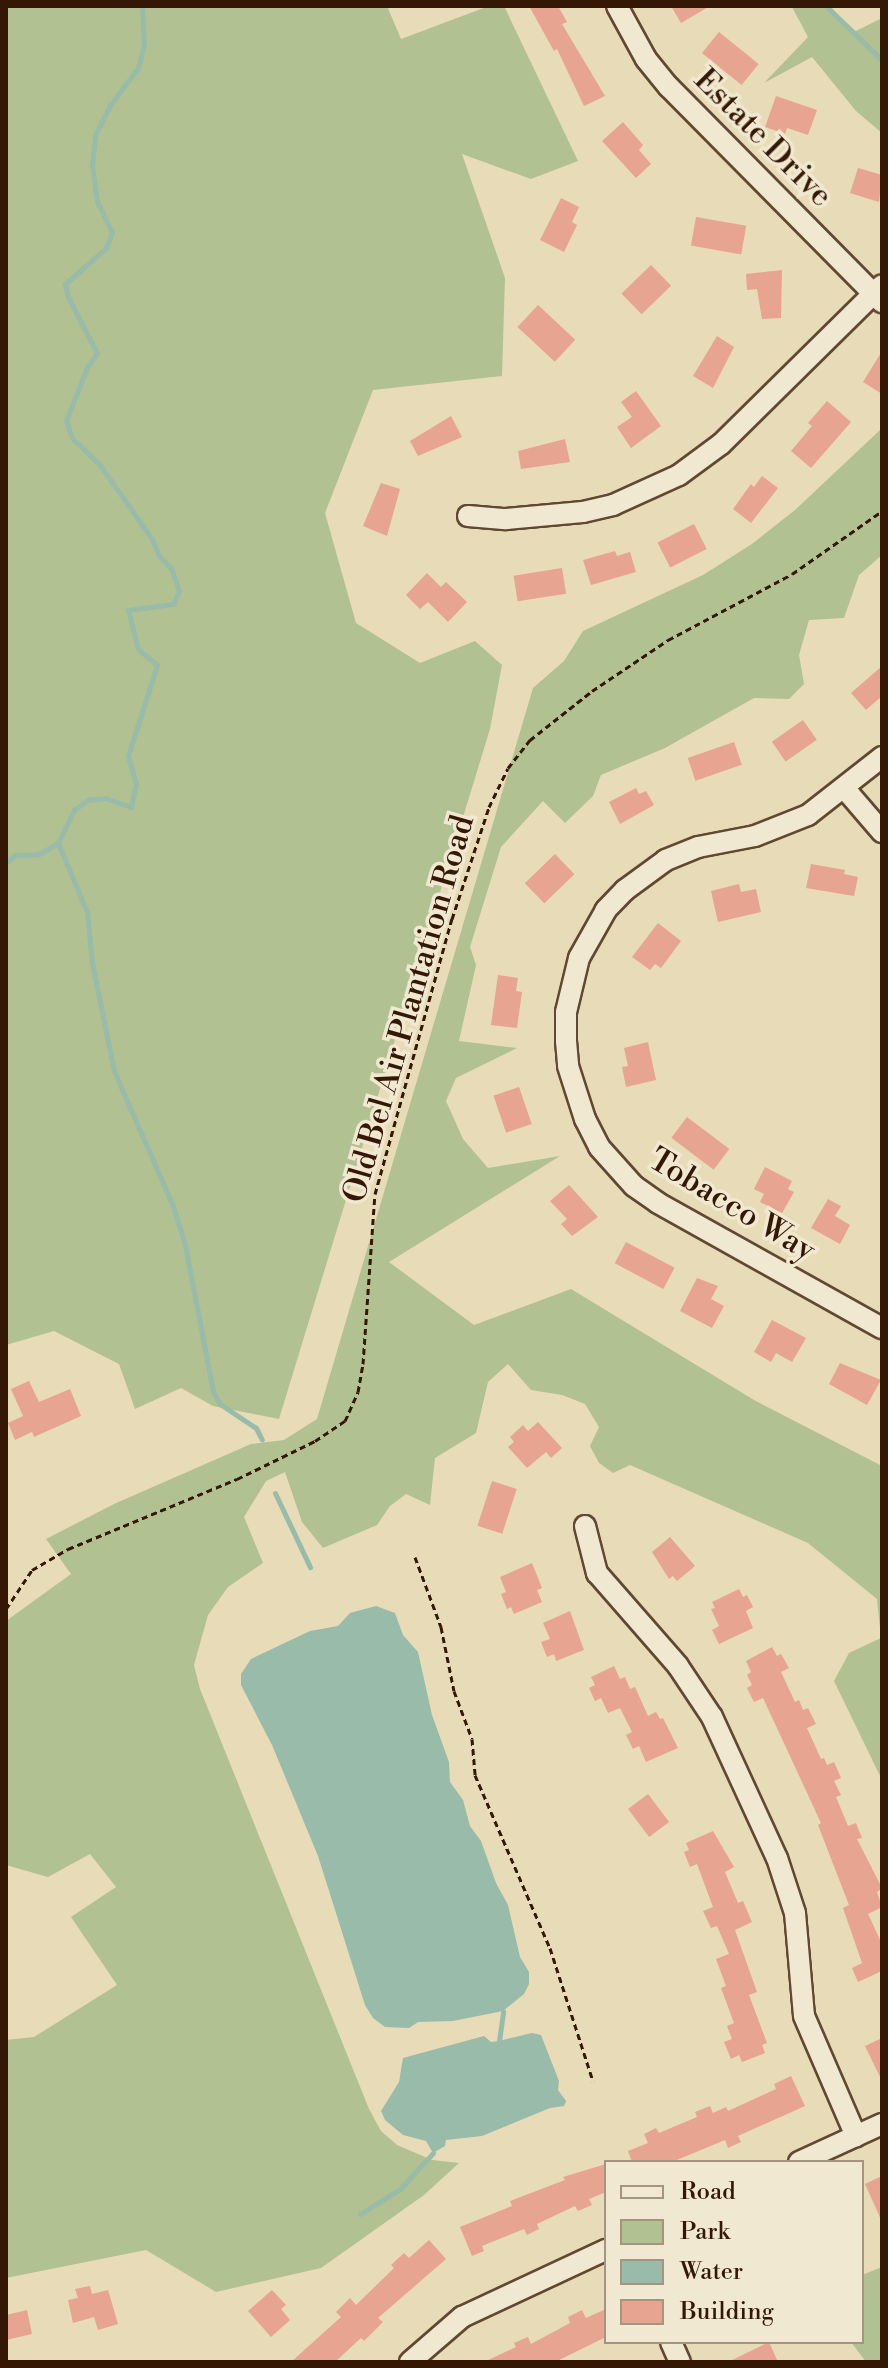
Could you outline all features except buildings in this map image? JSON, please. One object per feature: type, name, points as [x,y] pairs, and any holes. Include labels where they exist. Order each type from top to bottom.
[{"type":"street","name":"Estate Drive","points":[[617,6],[646,59],[669,87],[879,293]]},
{"type":"street","points":[[468,516],[506,519],[583,512],[613,505],[679,475],[721,444],[879,293]]},
{"type":"street","name":"Tobacco Way","points":[[882,757],[808,815],[782,828],[698,847],[666,860],[625,890],[591,933],[579,958],[566,1012],[568,1066],[585,1119],[599,1147],[634,1186],[658,1203],[882,1328]]},
{"type":"street","points":[[845,789],[882,832]]},
{"type":"street","points":[[585,1526],[597,1573],[678,1666],[712,1717],[777,1858],[795,1913],[799,1993],[807,2025],[856,2136]]},
{"type":"street","points":[[803,2160],[882,2124]]},
{"type":"street","points":[[410,2362],[462,2317],[604,2251]]},
{"type":"path","name":"Old Bel Air Plantation Road","points":[[6,1609],[32,1570],[68,1549],[237,1479],[315,1441],[345,1421],[358,1392],[363,1364],[375,1194],[452,919],[489,807],[508,768],[530,740],[592,691],[668,640],[792,574],[882,511]]},
{"type":"path","points":[[415,1557],[441,1627],[454,1691],[472,1739],[475,1775],[550,1948],[593,2081]]},
{"type":"green space","points":[[6,6],[387,6],[401,39],[489,6],[504,6],[578,161],[531,179],[462,154],[505,278],[502,376],[373,390],[325,513],[356,623],[420,663],[475,641],[502,665],[490,729],[279,1419],[213,1406],[181,1388],[135,1409],[119,1364],[54,1331],[6,1345]]},
{"type":"green space","points":[[769,6],[831,6],[838,18],[856,31],[882,18],[882,133],[856,111],[812,57],[764,83],[808,37],[792,7]]},
{"type":"green space","points":[[880,430],[882,555],[859,575],[844,618],[809,620],[799,655],[804,684],[789,699],[754,698],[665,748],[601,775],[593,796],[565,823],[543,801],[501,847],[470,947],[476,965],[459,1041],[517,1048],[456,1078],[446,1101],[463,1139],[488,1168],[560,1156],[389,1262],[474,1325],[571,1289],[754,1400],[882,1466],[882,1780],[834,1681],[849,1653],[881,1638],[877,1599],[808,1543],[630,1465],[613,1473],[599,1463],[590,1446],[599,1427],[585,1404],[562,1395],[531,1390],[508,1364],[488,1382],[476,1433],[435,1458],[430,1505],[406,1494],[390,1506],[377,1525],[323,1548],[302,1522],[285,1472],[266,1481],[244,1517],[263,1563],[228,1587],[208,1615],[194,1665],[200,1689],[369,2109],[381,2131],[397,2145],[432,2160],[459,2163],[424,2195],[321,2268],[216,2292],[146,2250],[6,2278],[6,2040],[34,2037],[117,1985],[71,1917],[116,1887],[90,1854],[48,1877],[6,1865],[6,1621],[71,1574],[46,1539],[114,1504],[251,1444],[284,1440],[317,1419],[533,688],[564,661],[583,631],[703,575],[752,544],[795,510]]},
{"type":"green space","points":[[882,2267],[882,2362],[866,2362],[852,2344],[864,2344],[864,2274]]},
{"type":"water","points":[[376,1606],[395,1613],[403,1635],[418,1652],[432,1715],[449,1762],[450,1782],[463,1800],[470,1826],[481,1841],[496,1883],[508,1905],[520,1957],[529,1972],[529,1984],[524,1994],[503,2011],[453,2021],[418,2022],[409,2028],[385,2027],[373,2018],[365,2005],[318,1856],[272,1745],[241,1685],[241,1674],[251,1659],[310,1631],[338,1626],[350,1613]]},
{"type":"water","points":[[532,2033],[541,2035],[559,2081],[558,2090],[566,2101],[564,2106],[550,2108],[482,2136],[446,2140],[445,2146],[433,2153],[426,2141],[403,2135],[385,2120],[381,2111],[399,2082],[403,2058],[484,2036],[491,2042]]},
{"type":"waterway","points":[[6,863],[15,855],[39,854],[58,843],[74,810],[88,800],[106,798],[131,807],[136,784],[128,756],[157,665],[138,649],[128,610],[173,604],[179,591],[171,568],[159,556],[152,539],[99,464],[72,438],[66,421],[87,367],[97,353],[68,297],[65,284],[106,248],[112,232],[97,201],[92,165],[95,135],[110,105],[138,68],[144,44],[142,6]]},
{"type":"waterway","points":[[826,6],[882,60]]},
{"type":"waterway","points":[[58,843],[87,912],[92,963],[114,1071],[173,1206],[185,1245],[213,1392],[220,1404],[256,1428],[262,1440]]},
{"type":"waterway","points":[[275,1493],[310,1567]]},
{"type":"waterway","points":[[499,2041],[503,2011]]},
{"type":"waterway","points":[[360,2214],[400,2189],[433,2153]]}]
